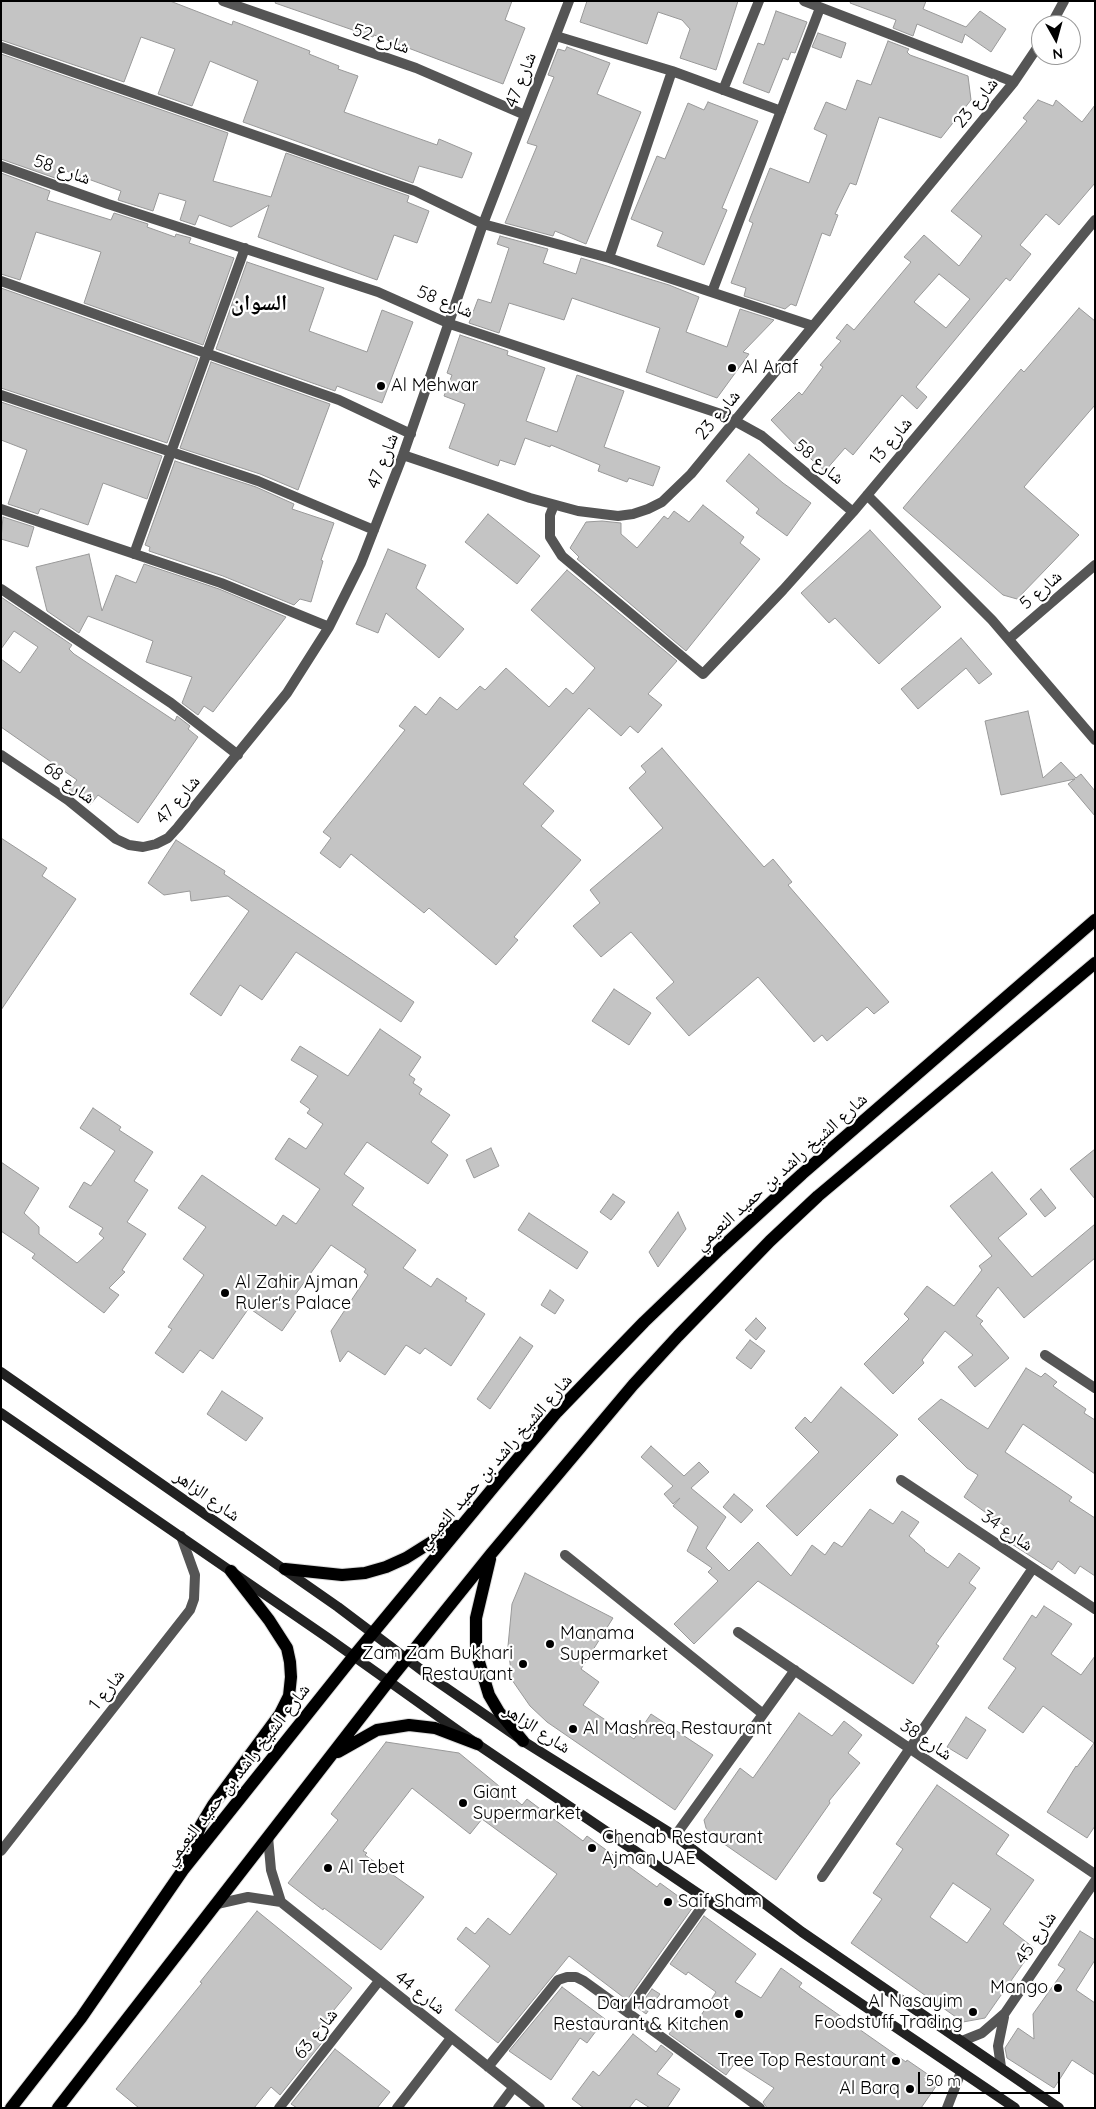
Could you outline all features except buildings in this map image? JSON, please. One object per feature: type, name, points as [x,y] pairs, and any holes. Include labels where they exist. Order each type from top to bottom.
[{"type":"main road","name":"شارع الشيخ راشد بن حميد النعيمي","points":[[11,2108],[81,2018],[183,1870],[353,1657],[557,1412],[644,1322],[706,1262],[810,1167],[1095,920]]},
{"type":"main road","points":[[61,2107],[388,1682],[491,1554],[633,1385],[697,1315],[770,1241],[818,1196],[1095,963]]},
{"type":"main road","name":"شارع الزاهر","points":[[1,1372],[285,1569],[523,1741],[675,1836],[802,1932],[1059,2108]]},
{"type":"main road","points":[[1,1412],[477,1744],[1015,2108]]},
{"type":"main road","points":[[285,1569],[342,1575],[386,1567],[406,1558],[468,1520]]},
{"type":"main road","points":[[491,1554],[476,1618],[476,1652],[489,1695],[499,1712],[523,1741]]},
{"type":"main road","points":[[183,1870],[194,1840],[213,1805],[280,1714],[288,1696],[291,1677],[287,1648],[273,1626],[231,1571]]},
{"type":"main road","points":[[332,1755],[378,1730],[409,1725],[435,1728],[477,1744]]},
{"type":"street","name":"شارع 52","points":[[223,1],[416,68],[525,115]]},
{"type":"street","name":"شارع 47","points":[[116,839],[129,845],[143,847],[156,844],[168,838],[287,694],[329,628],[346,596],[403,455],[450,324],[483,224],[569,1]]},
{"type":"street","points":[[723,90],[760,1]]},
{"type":"street","points":[[804,1],[1014,82]]},
{"type":"street","points":[[1056,15],[1064,1]]},
{"type":"street","points":[[712,292],[820,8]]},
{"type":"street","points":[[556,36],[672,71],[781,111]]},
{"type":"street","points":[[1,47],[415,191],[483,224],[609,258],[813,326]]},
{"type":"street","name":"شارع 23","points":[[403,455],[554,505],[618,516],[634,514],[648,509],[674,492],[736,420],[1014,82],[1031,57]]},
{"type":"street","points":[[609,258],[672,71]]},
{"type":"street","name":"شارع 58","points":[[1,166],[378,292],[450,324],[736,420],[762,436],[853,512]]},
{"type":"street","name":"شارع 13","points":[[554,505],[550,515],[550,537],[562,556],[702,674],[790,583],[853,512],[1095,220]]},
{"type":"street","points":[[134,554],[245,248]]},
{"type":"street","points":[[1,281],[339,400],[411,434]]},
{"type":"street","points":[[1,395],[258,482],[374,530]]},
{"type":"street","points":[[867,494],[1009,639],[1095,740]]},
{"type":"street","points":[[1,509],[221,583],[329,628]]},
{"type":"street","name":"شارع 5","points":[[1009,639],[1095,564]]},
{"type":"street","points":[[1,589],[171,704],[238,754]]},
{"type":"street","name":"شارع 68","points":[[1,755],[68,800],[116,839]]},
{"type":"street","points":[[1045,1355],[1095,1388]]},
{"type":"street","name":"شارع 34","points":[[901,1480],[1095,1609]]},
{"type":"street","name":"شارع 1","points":[[1,1852],[190,1610],[194,1599],[195,1575],[181,1536]]},
{"type":"street","points":[[565,1555],[763,1714]]},
{"type":"street","points":[[822,1878],[1033,1568]]},
{"type":"street","name":"شارع 38","points":[[738,1632],[1095,1874]]},
{"type":"street","points":[[675,1836],[795,1670]]},
{"type":"street","points":[[268,1837],[271,1870],[280,1902]]},
{"type":"street","name":"شارع 45","points":[[962,2041],[982,2033],[1005,2013],[1095,1881]]},
{"type":"street","name":"شارع 44","points":[[217,1904],[248,1897],[280,1902],[540,2108]]},
{"type":"street","points":[[626,2012],[707,1900]]},
{"type":"street","points":[[488,2067],[558,1980],[567,1976],[576,1977],[760,2108]]},
{"type":"street","name":"شارع 63","points":[[279,2108],[379,1981]]},
{"type":"street","name":"شارع 45","points":[[1000,2068],[998,2057],[999,2034],[1005,2013]]},
{"type":"street","points":[[397,2108],[451,2038]]},
{"type":"street","points":[[947,2108],[962,2072]]},
{"type":"street","points":[[498,2108],[513,2088]]},
{"type":"place","name":"Al Araf","points":[[732,368]]},
{"type":"place","name":"Al Mehwar","points":[[381,386]]},
{"type":"place","name":"Al Zahir Ajman Ruler's Palace","points":[[225,1293]]},
{"type":"place","name":"Manama Supermarket","points":[[550,1644]]},
{"type":"place","name":"Zam Zam Bukhari Restaurant","points":[[523,1664]]},
{"type":"place","name":"Al Mashreq Restaurant","points":[[573,1729]]},
{"type":"place","name":"Giant Supermarket","points":[[463,1803]]},
{"type":"place","name":"Chenab Restaurant Ajman UAE","points":[[592,1848]]},
{"type":"place","name":"Al Tebet","points":[[328,1868]]},
{"type":"place","name":"Saif Sham","points":[[668,1902]]},
{"type":"place","name":"Mango","points":[[1058,1988]]},
{"type":"place","name":"Al Nasayim Foodstuff Trading","points":[[973,2012]]},
{"type":"place","name":"Dar Hadramoot Restaurant & Kitchen","points":[[739,2014]]},
{"type":"place","name":"Tree Top Restaurant","points":[[896,2061]]},
{"type":"place","name":"Al Barq","points":[[910,2089]]},
{"type":"district","name":"السوان","points":[[259,303]]}]
